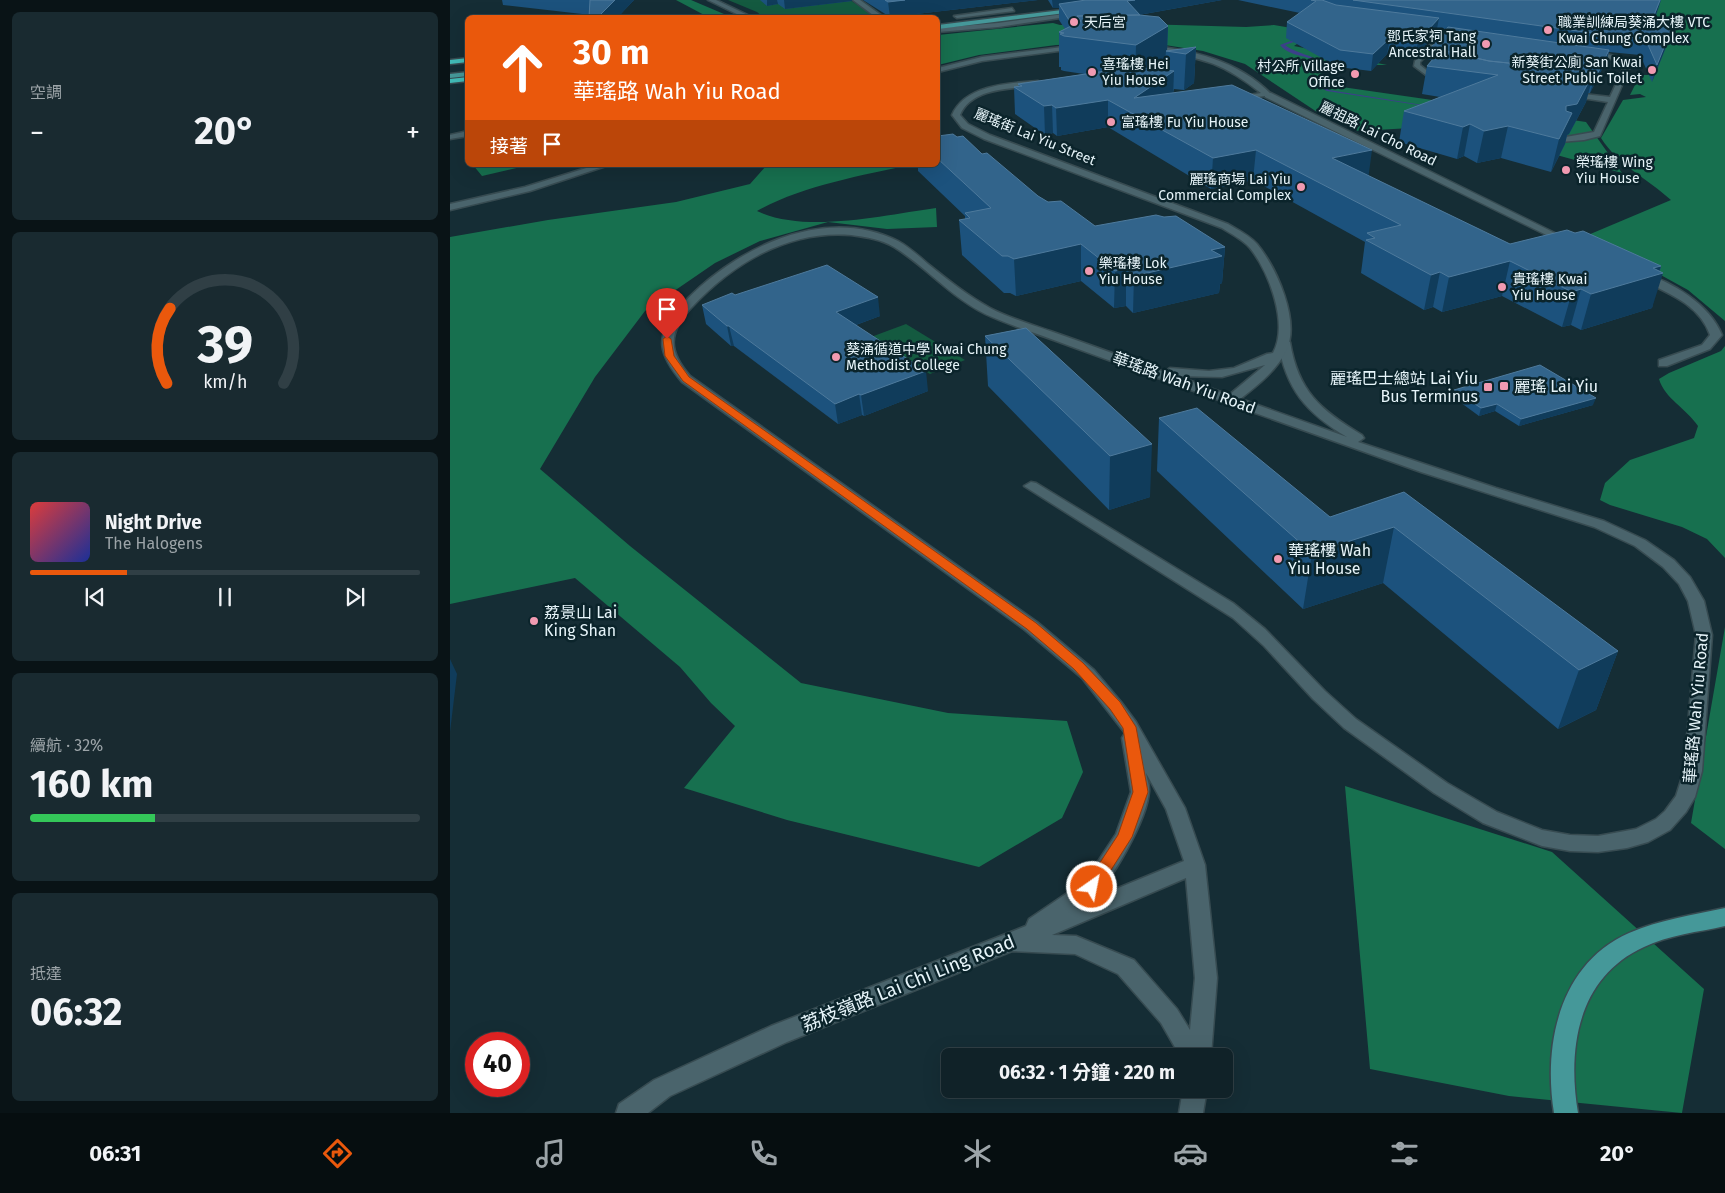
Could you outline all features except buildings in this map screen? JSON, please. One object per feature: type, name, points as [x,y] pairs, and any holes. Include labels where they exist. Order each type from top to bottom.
[{"type":"highway","points":[[450,62],[465,60]]},
{"type":"highway","points":[[450,81],[465,79]]},
{"type":"main road","points":[[940,26],[1088,8]]},
{"type":"main road","points":[[450,70],[465,68]]},
{"type":"main road","points":[[450,76],[465,74]]},
{"type":"main road","points":[[1566,1113],[1560,1067],[1564,1034],[1572,1006],[1584,985],[1597,968],[1615,952],[1636,940],[1725,917]]},
{"type":"street","points":[[712,0],[744,15]]},
{"type":"street","points":[[856,0],[878,15]]},
{"type":"street","points":[[940,38],[1088,8]]},
{"type":"street","points":[[957,16],[1012,10]]},
{"type":"street","points":[[940,26],[998,25]]},
{"type":"street","points":[[1407,28],[1473,36]]},
{"type":"street","points":[[1445,32],[1417,62],[1417,66],[1428,74],[1450,79]]},
{"type":"street","points":[[940,70],[1008,55],[1086,47]]},
{"type":"street","name":"麗祖路 Lai Cho Road","points":[[1139,47],[1179,52],[1215,61],[1230,68],[1278,102],[1578,247]]},
{"type":"street","points":[[1563,140],[1584,138],[1597,134],[1626,69],[1626,64],[1607,55],[1577,50]]},
{"type":"street","name":"麗瑤街 Lai Yiu Street","points":[[1051,82],[1018,84],[980,94],[961,104],[956,115],[960,122],[978,133],[1202,216],[1241,236],[1259,255],[1282,306],[1286,324],[1284,342],[1290,374],[1310,403],[1322,415],[1355,437],[1406,462]]},
{"type":"street","points":[[1558,93],[1612,100]]},
{"type":"street","points":[[1224,99],[1268,96]]},
{"type":"street","points":[[450,137],[465,134]]},
{"type":"street","points":[[450,207],[527,189],[598,167]]},
{"type":"street","name":"華瑤路 Wah Yiu Road","points":[[1031,486],[1209,594],[1250,624],[1348,723],[1368,739],[1480,814],[1527,834],[1553,841],[1602,844],[1637,838],[1664,823],[1683,804],[1690,790],[1693,771],[1704,635],[1703,620],[1693,593],[1660,556],[1609,527],[1406,462],[1132,365],[984,310],[965,298],[894,243],[873,237],[840,232],[790,238],[749,255],[688,305],[673,323],[667,339],[670,356],[686,379],[1054,644],[1101,689],[1130,727],[1175,808],[1195,866],[1206,978],[1200,1048]]},
{"type":"street","points":[[1628,271],[1672,291],[1698,308],[1714,324],[1716,335],[1706,347],[1663,363]]},
{"type":"street","points":[[1132,365],[1181,373],[1225,373],[1263,362],[1284,342]]},
{"type":"street","points":[[1230,400],[1259,377],[1284,342]]},
{"type":"street","points":[[1009,943],[1092,887],[1125,837],[1140,792],[1130,727]]},
{"type":"street","name":"荔枝嶺路 Lai Chi Ling Road","points":[[628,1113],[662,1088],[770,1038],[1009,943],[1195,866]]},
{"type":"street","points":[[1009,943],[1076,945],[1126,967],[1169,1016],[1188,1048]]},
{"type":"street","points":[[1191,1113],[1194,1098]]},
{"type":"green space","points":[[676,0],[691,0],[726,15],[704,15]]},
{"type":"green space","points":[[728,0],[850,0],[873,15],[761,15]]},
{"type":"green space","points":[[1582,0],[1725,0],[1725,321],[1688,290],[1588,235],[1671,200],[1625,164],[1608,148],[1601,138],[1623,100],[1646,97],[1640,94],[1630,95],[1640,75],[1648,75],[1663,40],[1676,37],[1688,39],[1635,27]]},
{"type":"green space","points":[[1053,23],[1060,25],[1106,23],[1246,27],[1274,25],[1315,32],[1294,46],[1387,65],[1348,65],[1320,74],[1342,87],[1586,122],[1622,173],[1484,135],[1411,128],[1358,131],[1317,112],[1245,64],[1203,51],[1165,45],[1116,43],[1056,45],[979,55],[940,65],[940,35]]},
{"type":"green space","points":[[475,167],[520,167],[482,176]]},
{"type":"green space","points":[[765,167],[901,167],[811,189],[792,195],[757,211],[777,218],[821,222],[845,221],[936,208],[937,227],[887,229],[828,222],[760,241],[715,263],[645,311],[595,377],[540,469],[630,546],[801,683],[948,713],[1067,721],[1083,772],[1062,818],[979,867],[787,820],[684,788],[735,726],[711,703],[680,667],[575,578],[450,604],[450,237],[548,220],[676,202],[750,184]]},
{"type":"green space","points":[[906,324],[965,360],[930,374],[871,337]]},
{"type":"green space","points":[[1725,346],[1725,558],[1707,539],[1682,527],[1610,505],[1600,500],[1605,483],[1630,460],[1694,438],[1698,426],[1666,392],[1659,379],[1721,351]]},
{"type":"green space","points":[[1725,627],[1725,849],[1691,823]]},
{"type":"green space","points":[[1345,786],[1552,852],[1704,989],[1682,1113],[1509,1096],[1370,1069]]},
{"type":"shaded area","points":[[1296,39],[1294,42],[1285,45],[1320,61],[1330,69],[1331,75],[1322,84],[1329,90],[1516,120],[1327,91],[1321,88],[1319,83],[1329,74],[1325,67],[1313,59],[1285,50],[1280,45]]},
{"type":"place","name":"天后宮","points":[[1074,22]]},
{"type":"place","name":"職業訓練局葵涌大樓 VTC Kwai Chung Complex","points":[[1548,30]]},
{"type":"place","name":"鄧氏家祠 Tang Ancestral Hall","points":[[1486,44]]},
{"type":"place","name":"新葵街公廁 San Kwai Street Public Toilet","points":[[1652,70]]},
{"type":"place","name":"喜瑤樓 Hei Yiu House","points":[[1092,72]]},
{"type":"place","name":"村公所 Village Office","points":[[1355,74]]},
{"type":"place","name":"富瑤樓 Fu Yiu House","points":[[1111,122]]},
{"type":"place","name":"榮瑤樓 Wing Yiu House","points":[[1566,170]]},
{"type":"place","name":"麗瑤商場 Lai Yiu Commercial Complex","points":[[1301,187]]},
{"type":"place","name":"樂瑤樓 Lok Yiu House","points":[[1089,271]]},
{"type":"place","name":"貴瑤樓 Kwai Yiu House","points":[[1502,287]]},
{"type":"place","name":"葵涌循道中學 Kwai Chung Methodist College","points":[[836,357]]},
{"type":"place","name":"麗瑤 Lai Yiu","points":[[1504,386]]},
{"type":"place","name":"麗瑤巴士總站 Lai Yiu Bus Terminus","points":[[1488,387]]},
{"type":"place","name":"華瑤樓 Wah Yiu House","points":[[1278,559]]},
{"type":"place","name":"荔景山 Lai King Shan","points":[[534,621]]},
{"type":"route","points":[[667,339],[667,348],[674,365],[686,379],[1031,626],[1088,674],[1115,706],[1130,727],[1140,792],[1125,837],[1092,887]]}]
